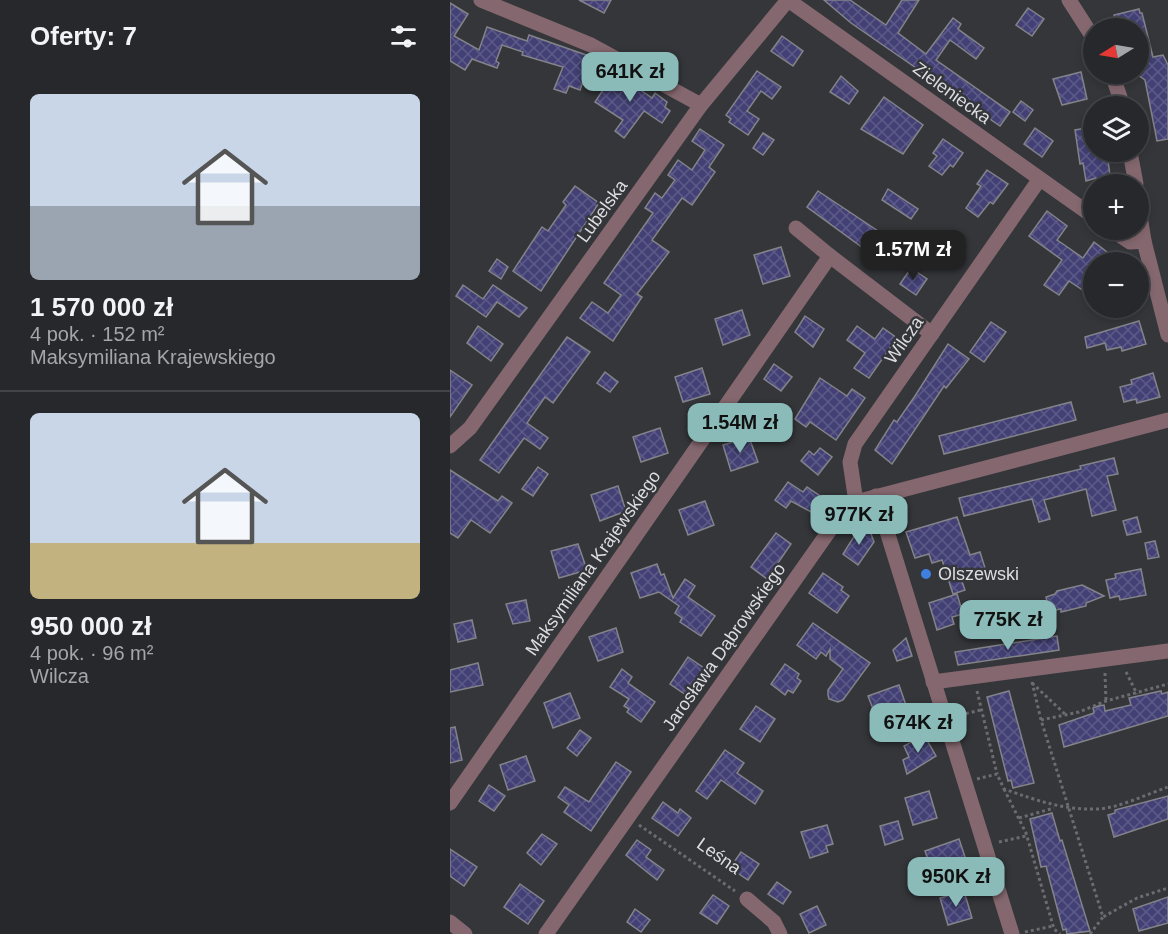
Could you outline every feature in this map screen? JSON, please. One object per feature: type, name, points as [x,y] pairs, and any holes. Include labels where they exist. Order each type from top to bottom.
[{"type":"street","points":[[481,0],[591,45],[701,105]]},
{"type":"street","name":"Lubelska","points":[[450,446],[470,428],[701,105],[788,0]]},
{"type":"street","name":"Zieleniecka","points":[[788,0],[1083,210]]},
{"type":"street","points":[[1069,0],[1083,22]]},
{"type":"street","name":"Wilcza","points":[[856,502],[850,462],[855,444],[1039,180]]},
{"type":"street","points":[[796,228],[932,334]]},
{"type":"street","points":[[1127,240],[1130,242],[1144,241],[1168,335]]},
{"type":"street","name":"Maksymiliana Krajewskiego","points":[[450,803],[830,256]]},
{"type":"street","name":"Jarosława Dąbrowskiego","points":[[546,934],[833,526],[856,502],[1168,420]]},
{"type":"street","points":[[876,496],[1012,934]]},
{"type":"street","points":[[933,682],[973,677],[1031,676],[1111,657],[1168,651]]},
{"type":"street","name":"Leśna","points":[[747,899],[774,922],[780,934]]},
{"type":"street","points":[[450,922],[465,934]]},
{"type":"path","points":[[1111,657],[1137,694]]},
{"type":"path","points":[[1106,701],[1111,657]]},
{"type":"path","points":[[1031,676],[1066,715]]},
{"type":"path","points":[[1031,676],[1041,720],[1102,917]]},
{"type":"path","points":[[973,677],[997,774],[1019,818],[1053,927],[1060,934]]},
{"type":"path","points":[[1041,720],[1066,715],[1168,684]]},
{"type":"path","points":[[944,718],[981,710]]},
{"type":"path","points":[[964,783],[997,774]]},
{"type":"path","points":[[1019,818],[1068,805],[1096,809],[1168,787]]},
{"type":"path","points":[[1004,789],[1056,807]]},
{"type":"path","name":"Leśna","points":[[627,818],[747,899]]},
{"type":"path","points":[[984,846],[1026,836]]},
{"type":"path","points":[[1090,934],[1102,917],[1137,898],[1168,888]]},
{"type":"path","points":[[1018,934],[1053,927]]},
{"type":"path","points":[[1051,934],[1053,927]]},
{"type":"building","points":[[579,0],[611,0],[604,13]]},
{"type":"building","points":[[824,0],[850,0],[886,25],[902,0],[919,0],[898,33],[926,54],[953,18],[961,24],[958,29],[984,48],[976,59],[950,40],[936,60],[1010,112],[1000,126],[851,23]]},
{"type":"building","points":[[450,3],[468,14],[454,36],[479,50],[487,27],[527,41],[529,35],[592,57],[580,90],[569,86],[566,93],[554,89],[563,67],[522,55],[523,52],[502,45],[496,61],[499,63],[497,68],[472,59],[465,70],[450,61]]},
{"type":"building","points":[[1028,8],[1044,19],[1032,36],[1016,25]]},
{"type":"building","points":[[1139,9],[1143,18],[1115,18],[1114,15]]},
{"type":"building","points":[[782,36],[803,51],[793,66],[771,51]]},
{"type":"building","points":[[1149,41],[1153,57],[1163,55],[1168,65],[1168,139],[1157,141],[1146,84],[1149,84]]},
{"type":"building","points":[[757,71],[781,87],[772,99],[761,91],[747,111],[759,119],[748,135],[729,122],[731,119],[726,115]]},
{"type":"building","points":[[615,72],[652,98],[655,93],[667,102],[665,107],[670,111],[662,123],[644,111],[624,138],[615,131],[623,120],[595,102]]},
{"type":"building","points":[[1081,72],[1086,96],[1083,96],[1083,100],[1062,105],[1053,79]]},
{"type":"building","points":[[841,76],[858,91],[849,104],[830,92]]},
{"type":"building","points":[[884,97],[923,125],[903,154],[861,129]]},
{"type":"building","points":[[1021,101],[1033,110],[1025,121],[1013,112]]},
{"type":"building","points":[[1035,128],[1053,141],[1042,157],[1024,144]]},
{"type":"building","points":[[700,129],[724,145],[709,167],[715,172],[692,205],[682,198],[652,240],[669,252],[637,294],[642,297],[613,341],[580,318],[592,302],[608,313],[621,295],[604,283],[653,213],[645,208],[655,193],[662,198],[675,180],[668,175],[678,160],[692,170],[705,150],[692,141]]},
{"type":"building","points":[[1083,129],[1083,162],[1108,162],[1110,174],[1085,174],[1083,163],[1080,164],[1075,130]]},
{"type":"building","points":[[763,133],[774,140],[763,155],[753,148]]},
{"type":"building","points":[[943,139],[963,153],[953,167],[950,165],[942,175],[929,166],[937,156],[933,153]]},
{"type":"building","points":[[987,170],[1008,184],[993,204],[990,202],[978,217],[966,208],[981,186],[977,184]]},
{"type":"building","points":[[575,186],[599,203],[541,291],[513,271],[542,227],[548,231],[566,205],[563,202]]},
{"type":"building","points":[[888,189],[918,209],[911,219],[882,200]]},
{"type":"building","points":[[818,191],[890,239],[881,253],[878,251],[874,256],[807,207]]},
{"type":"building","points":[[1047,211],[1067,226],[1057,240],[1083,258],[1083,290],[1069,281],[1059,295],[1044,285],[1062,260],[1029,236]]},
{"type":"building","points":[[1094,242],[1107,252],[1087,252]]},
{"type":"building","points":[[781,247],[790,276],[763,284],[754,255]]},
{"type":"building","points":[[497,259],[508,267],[501,279],[489,271]]},
{"type":"building","points":[[911,268],[927,279],[916,295],[900,284]]},
{"type":"building","points":[[463,285],[483,299],[493,285],[527,308],[519,317],[497,302],[486,317],[456,296]]},
{"type":"building","points":[[742,310],[750,335],[723,345],[715,319]]},
{"type":"building","points":[[805,316],[824,329],[813,347],[795,332]]},
{"type":"building","points":[[1139,321],[1146,344],[1122,351],[1121,347],[1107,350],[1105,343],[1087,348],[1085,337]]},
{"type":"building","points":[[991,322],[1006,332],[984,362],[970,352]]},
{"type":"building","points":[[478,326],[503,344],[491,361],[467,343]]},
{"type":"building","points":[[857,326],[875,339],[883,328],[897,338],[869,378],[854,368],[865,353],[847,340]]},
{"type":"building","points":[[567,337],[590,352],[553,403],[545,397],[527,423],[548,438],[540,449],[524,438],[499,473],[480,460]]},
{"type":"building","points":[[948,344],[969,359],[946,388],[944,386],[892,464],[875,450],[894,420],[897,422],[915,396]]},
{"type":"building","points":[[774,364],[792,377],[781,391],[764,379]]},
{"type":"building","points":[[702,368],[710,394],[683,402],[675,377]]},
{"type":"building","points":[[450,370],[472,385],[450,417]]},
{"type":"building","points":[[605,372],[618,382],[610,392],[597,383]]},
{"type":"building","points":[[1153,373],[1160,397],[1137,403],[1136,399],[1124,402],[1120,387],[1132,384],[1131,380]]},
{"type":"building","points":[[820,378],[847,396],[852,389],[865,398],[836,440],[810,422],[806,427],[795,419]]},
{"type":"building","points":[[1071,402],[1076,420],[944,454],[939,436]]},
{"type":"building","points":[[660,428],[668,453],[641,462],[633,437]]},
{"type":"building","points":[[749,437],[758,462],[731,471],[723,445]]},
{"type":"building","points":[[820,448],[832,457],[818,475],[801,461],[809,451],[814,455]]},
{"type":"building","points":[[1114,458],[1118,474],[1107,476],[1116,510],[1092,516],[1086,489],[1044,500],[1050,519],[1039,522],[1032,499],[964,516],[959,498],[1081,469],[1080,466]]},
{"type":"building","points":[[538,467],[548,474],[533,496],[522,489]]},
{"type":"building","points":[[450,470],[498,501],[502,496],[512,503],[490,533],[471,520],[458,538],[450,533]]},
{"type":"building","points":[[788,482],[803,492],[807,487],[823,498],[813,513],[791,501],[786,508],[775,500]]},
{"type":"building","points":[[618,486],[626,511],[600,521],[591,495]]},
{"type":"building","points":[[705,501],[714,525],[688,535],[679,510]]},
{"type":"building","points":[[957,517],[970,555],[980,552],[985,568],[960,576],[965,590],[953,594],[942,560],[932,563],[929,554],[915,558],[906,532]]},
{"type":"building","points":[[1137,517],[1141,532],[1127,535],[1123,521]]},
{"type":"building","points":[[860,527],[870,531],[874,542],[858,565],[843,554]]},
{"type":"building","points":[[776,533],[791,544],[767,579],[751,567]]},
{"type":"building","points":[[1155,541],[1159,557],[1148,559],[1145,543]]},
{"type":"building","points":[[578,544],[587,570],[559,578],[551,551]]},
{"type":"building","points":[[657,564],[661,575],[664,574],[673,598],[685,579],[695,586],[688,597],[715,616],[701,636],[680,622],[682,618],[675,613],[679,606],[659,592],[640,598],[631,573]]},
{"type":"building","points":[[1141,569],[1146,595],[1120,600],[1119,596],[1110,598],[1106,580],[1116,578],[1115,574]]},
{"type":"building","points":[[823,573],[843,587],[841,590],[849,596],[837,613],[809,593]]},
{"type":"building","points":[[1082,585],[1104,596],[1086,603],[1086,606],[1061,612],[1061,609],[1049,611],[1046,597],[1057,591]]},
{"type":"building","points":[[957,594],[963,614],[952,617],[954,624],[937,630],[929,603]]},
{"type":"building","points":[[526,600],[530,621],[513,624],[506,604]]},
{"type":"building","points":[[472,620],[476,638],[458,642],[454,624]]},
{"type":"building","points":[[813,623],[870,663],[843,700],[838,702],[829,699],[828,690],[843,669],[830,659],[830,649],[826,656],[821,652],[816,659],[797,645]]},
{"type":"building","points":[[616,628],[623,652],[598,661],[589,637]]},
{"type":"building","points":[[1057,636],[1059,650],[958,665],[955,652]]},
{"type":"building","points":[[906,638],[912,656],[897,661],[893,650]]},
{"type":"building","points":[[688,657],[704,668],[686,695],[670,684]]},
{"type":"building","points":[[478,663],[483,685],[450,692],[450,670]]},
{"type":"building","points":[[785,664],[799,674],[797,678],[801,681],[793,693],[788,690],[785,695],[771,684]]},
{"type":"building","points":[[622,669],[632,677],[628,683],[655,702],[641,722],[627,712],[629,709],[624,706],[629,699],[610,687]]},
{"type":"building","points":[[899,685],[908,711],[881,721],[879,713],[876,714],[868,696]]},
{"type":"building","points":[[1009,691],[1034,783],[1013,788],[1011,780],[1008,781],[987,697]]},
{"type":"building","points":[[1161,691],[1162,694],[1168,692],[1168,716],[1064,747],[1059,725],[1094,713],[1093,708],[1098,706],[1104,705],[1105,711],[1131,705],[1129,698]]},
{"type":"building","points":[[570,693],[580,718],[553,728],[544,703]]},
{"type":"building","points":[[756,706],[775,719],[760,742],[740,729]]},
{"type":"building","points":[[455,727],[462,760],[450,763],[450,728]]},
{"type":"building","points":[[580,730],[591,738],[577,756],[567,748]]},
{"type":"building","points":[[924,735],[936,756],[907,774],[903,760],[909,757],[904,746]]},
{"type":"building","points":[[725,750],[744,763],[737,773],[763,791],[755,804],[721,780],[707,799],[696,791]]},
{"type":"building","points":[[526,756],[535,781],[508,790],[500,765]]},
{"type":"building","points":[[616,762],[631,772],[591,831],[564,812],[569,805],[558,797],[565,787],[589,802]]},
{"type":"building","points":[[489,785],[505,796],[494,811],[479,801]]},
{"type":"building","points":[[929,791],[937,818],[913,825],[905,798]]},
{"type":"building","points":[[1168,796],[1168,819],[1114,837],[1108,815],[1115,813],[1115,810]]},
{"type":"building","points":[[663,802],[678,813],[680,809],[691,818],[678,836],[652,818]]},
{"type":"building","points":[[1052,813],[1090,931],[1067,934],[1066,929],[1063,930],[1046,866],[1041,867],[1030,819]]},
{"type":"building","points":[[898,821],[903,839],[885,845],[880,826]]},
{"type":"building","points":[[827,825],[833,844],[826,846],[828,852],[810,858],[801,832]]},
{"type":"building","points":[[542,834],[557,844],[541,865],[527,853]]},
{"type":"building","points":[[959,839],[967,863],[933,874],[925,851]]},
{"type":"building","points":[[637,840],[651,850],[646,857],[664,870],[657,880],[626,855]]},
{"type":"building","points":[[450,849],[477,867],[464,886],[450,876]]},
{"type":"building","points":[[741,852],[759,864],[748,880],[730,868]]},
{"type":"building","points":[[777,882],[791,892],[783,904],[768,894]]},
{"type":"building","points":[[520,884],[544,901],[528,924],[504,907]]},
{"type":"building","points":[[964,891],[972,918],[948,925],[940,898]]},
{"type":"building","points":[[713,895],[729,906],[717,924],[700,913]]},
{"type":"building","points":[[1168,897],[1168,923],[1139,931],[1133,909]]},
{"type":"building","points":[[817,906],[826,925],[809,933],[800,914]]},
{"type":"building","points":[[635,909],[650,920],[641,932],[627,922]]},
{"type":"place","name":"Olszewski","points":[[926,574]]}]
